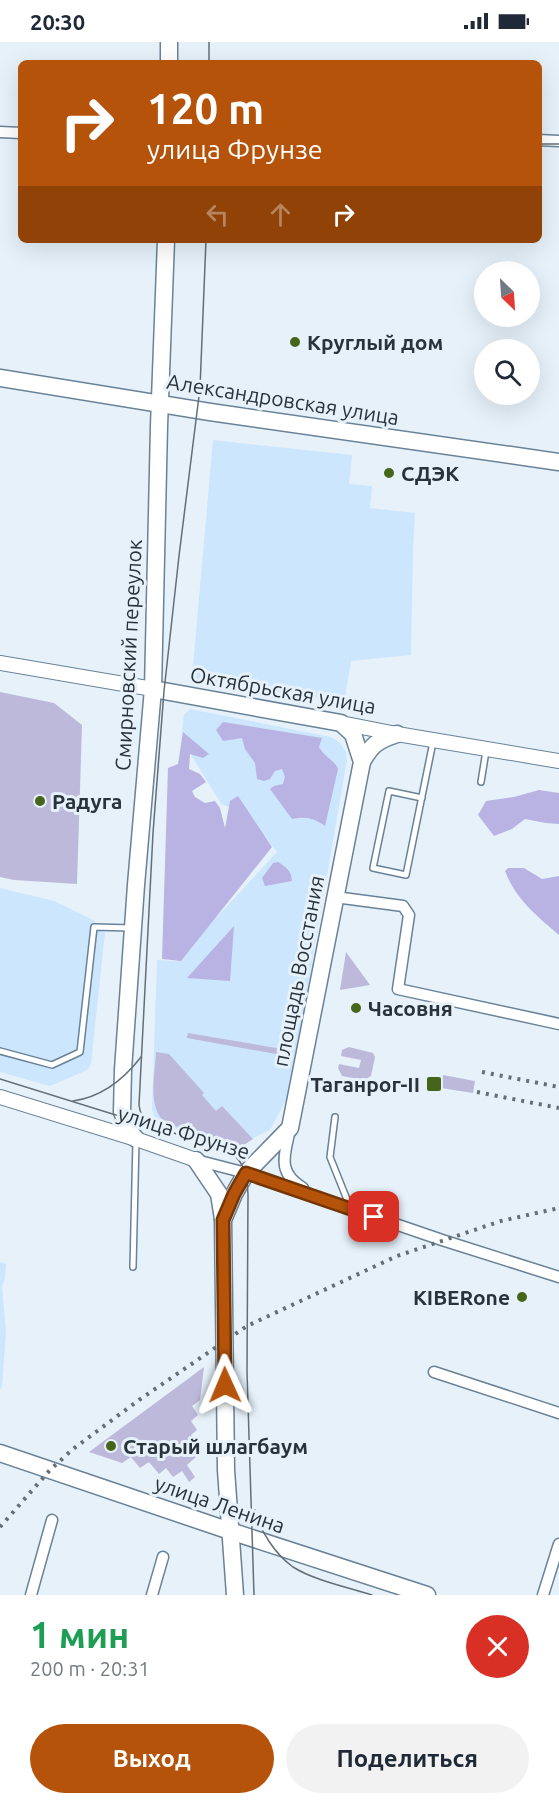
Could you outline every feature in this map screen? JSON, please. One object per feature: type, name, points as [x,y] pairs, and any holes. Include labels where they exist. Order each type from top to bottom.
[{"type":"main road","points":[[169,42],[169,60]]},
{"type":"main road","name":"Смирновский переулок","points":[[136,1139],[130,1133],[122,1112],[123,1070],[132,928],[153,689],[159,403],[166,243]]},
{"type":"main road","name":"Александровская улица","points":[[0,378],[210,412],[559,462]]},
{"type":"main road","name":"Октябрьская улица","points":[[153,689],[341,723]]},
{"type":"main road","name":"площадь Восстания","points":[[341,723],[353,734],[362,762]]},
{"type":"main road","name":"площадь Восстания","points":[[290,1128],[362,762],[368,751],[380,740],[397,734]]},
{"type":"main road","points":[[223,1220],[246,1173],[290,1128]]},
{"type":"main road","points":[[195,1160],[219,1194],[223,1220],[226,1470],[235,1595]]},
{"type":"main road","name":"улица Ленина","points":[[0,1453],[230,1532],[427,1595]]},
{"type":"street","points":[[0,132],[18,133]]},
{"type":"street","points":[[542,141],[559,141]]},
{"type":"street","name":"Октябрьская улица","points":[[0,663],[153,689]]},
{"type":"street","name":"Октябрьская улица","points":[[341,723],[559,761]]},
{"type":"street","points":[[335,897],[403,906],[409,915],[409,921],[398,989],[559,1024]]},
{"type":"street","name":"улица Фрунзе","points":[[0,1097],[136,1139],[195,1160],[246,1173],[559,1277]]},
{"type":"street","points":[[290,1128],[283,1163],[291,1182],[318,1198]]},
{"type":"street","points":[[219,1194],[246,1173]]},
{"type":"street","points":[[434,1372],[559,1413]]},
{"type":"street","points":[[30,1595],[52,1520]]},
{"type":"street","points":[[543,1595],[559,1544]]},
{"type":"street","points":[[152,1595],[163,1557]]},
{"type":"lane","points":[[422,798],[389,791],[373,868],[406,874],[422,798],[433,740]]},
{"type":"lane","points":[[481,782],[486,749]]},
{"type":"lane","points":[[0,1051],[52,1065],[80,1052],[94,927],[132,928]]},
{"type":"lane","points":[[335,1116],[330,1157],[351,1209]]},
{"type":"lane","points":[[133,1267],[136,1139]]},
{"type":"shaded area","points":[[213,440],[352,455],[349,484],[372,486],[370,508],[415,513],[411,655],[351,661],[344,702],[192,678]]},
{"type":"shaded area","name":"Радуга","points":[[0,692],[54,703],[82,725],[77,884],[0,877]]},
{"type":"shaded area","points":[[190,709],[331,737],[340,743],[346,752],[347,760],[289,1094],[270,1130],[243,1143],[163,1126],[155,1118],[152,1110],[157,960],[176,961],[277,852],[246,811],[222,805],[181,739],[184,715]]},
{"type":"shaded area","points":[[223,722],[322,738],[319,747],[338,769],[325,826],[310,818],[292,819],[270,789],[283,784],[285,777],[282,769],[275,771],[270,779],[264,781],[257,779],[255,763],[245,749],[242,738],[223,741],[216,730]]},
{"type":"shaded area","points":[[183,732],[209,754],[203,758],[190,754],[189,769],[200,774],[206,782],[192,791],[195,797],[205,803],[215,801],[220,808],[225,828],[230,801],[238,796],[272,847],[181,961],[162,959],[168,768],[178,764]]},
{"type":"shaded area","points":[[539,790],[559,793],[559,824],[525,819],[512,829],[494,836],[478,815],[486,801]]},
{"type":"shaded area","points":[[278,862],[291,874],[292,881],[265,886],[262,878],[273,863]]},
{"type":"shaded area","points":[[508,868],[524,868],[542,879],[559,876],[559,935],[521,899],[505,871]]},
{"type":"shaded area","points":[[0,888],[54,901],[93,920],[105,932],[91,1064],[87,1070],[50,1086],[0,1072]]},
{"type":"shaded area","points":[[234,926],[230,981],[187,978]]},
{"type":"shaded area","points":[[346,952],[370,985],[340,990]]},
{"type":"shaded area","points":[[188,1033],[288,1050],[287,1056],[187,1038]]},
{"type":"shaded area","points":[[349,1047],[373,1053],[375,1057],[371,1076],[364,1080],[342,1076],[338,1068],[339,1064],[359,1068],[361,1060],[341,1056],[342,1050]]},
{"type":"shaded area","points":[[156,1052],[169,1054],[204,1093],[202,1095],[216,1111],[222,1106],[253,1139],[241,1147],[165,1123],[159,1116],[154,1099]]},
{"type":"shaded area","points":[[443,1075],[475,1081],[473,1093],[441,1088]]},
{"type":"shaded area","points":[[0,1262],[6,1264],[2,1286],[6,1332],[0,1390]]},
{"type":"shaded area","points":[[204,1367],[200,1400],[192,1406],[198,1415],[191,1421],[197,1430],[191,1435],[197,1443],[189,1448],[196,1457],[187,1465],[195,1477],[189,1482],[182,1471],[173,1477],[166,1468],[159,1474],[149,1462],[140,1468],[131,1457],[122,1463],[89,1452]]},
{"type":"tram line","points":[[209,42],[209,60]]},
{"type":"tram line","points":[[542,144],[559,144]]},
{"type":"tram line","points":[[159,1136],[146,1122],[139,1105],[153,833],[164,691],[200,388],[206,243]]},
{"type":"tram line","points":[[73,1101],[93,1096],[112,1086],[141,1057]]},
{"type":"tram line","points":[[0,1079],[225,1149],[236,1157],[243,1168],[248,1194],[247,1372],[254,1595]]},
{"type":"tram line","points":[[255,1510],[269,1542],[293,1567],[321,1580],[372,1595]]},
{"type":"railway","points":[[482,1072],[559,1087]]},
{"type":"railway","points":[[477,1092],[559,1108]]},
{"type":"railway","points":[[0,1527],[50,1470],[73,1449],[139,1400],[247,1326],[397,1256],[501,1221],[559,1208]]},
{"type":"place","name":"Круглый дом","points":[[295,342]]},
{"type":"place","name":"СДЭК","points":[[389,473]]},
{"type":"place","name":"Радуга","points":[[40,801]]},
{"type":"place","name":"Часовня","points":[[356,1008]]},
{"type":"place","name":"Таганрог-II","points":[[434,1084]]},
{"type":"place","name":"KIBERone","points":[[522,1297]]},
{"type":"place","name":"Старый шлагбаум","points":[[111,1446]]},
{"type":"route","points":[[225,1385],[223,1220],[246,1173],[374,1217]]}]
